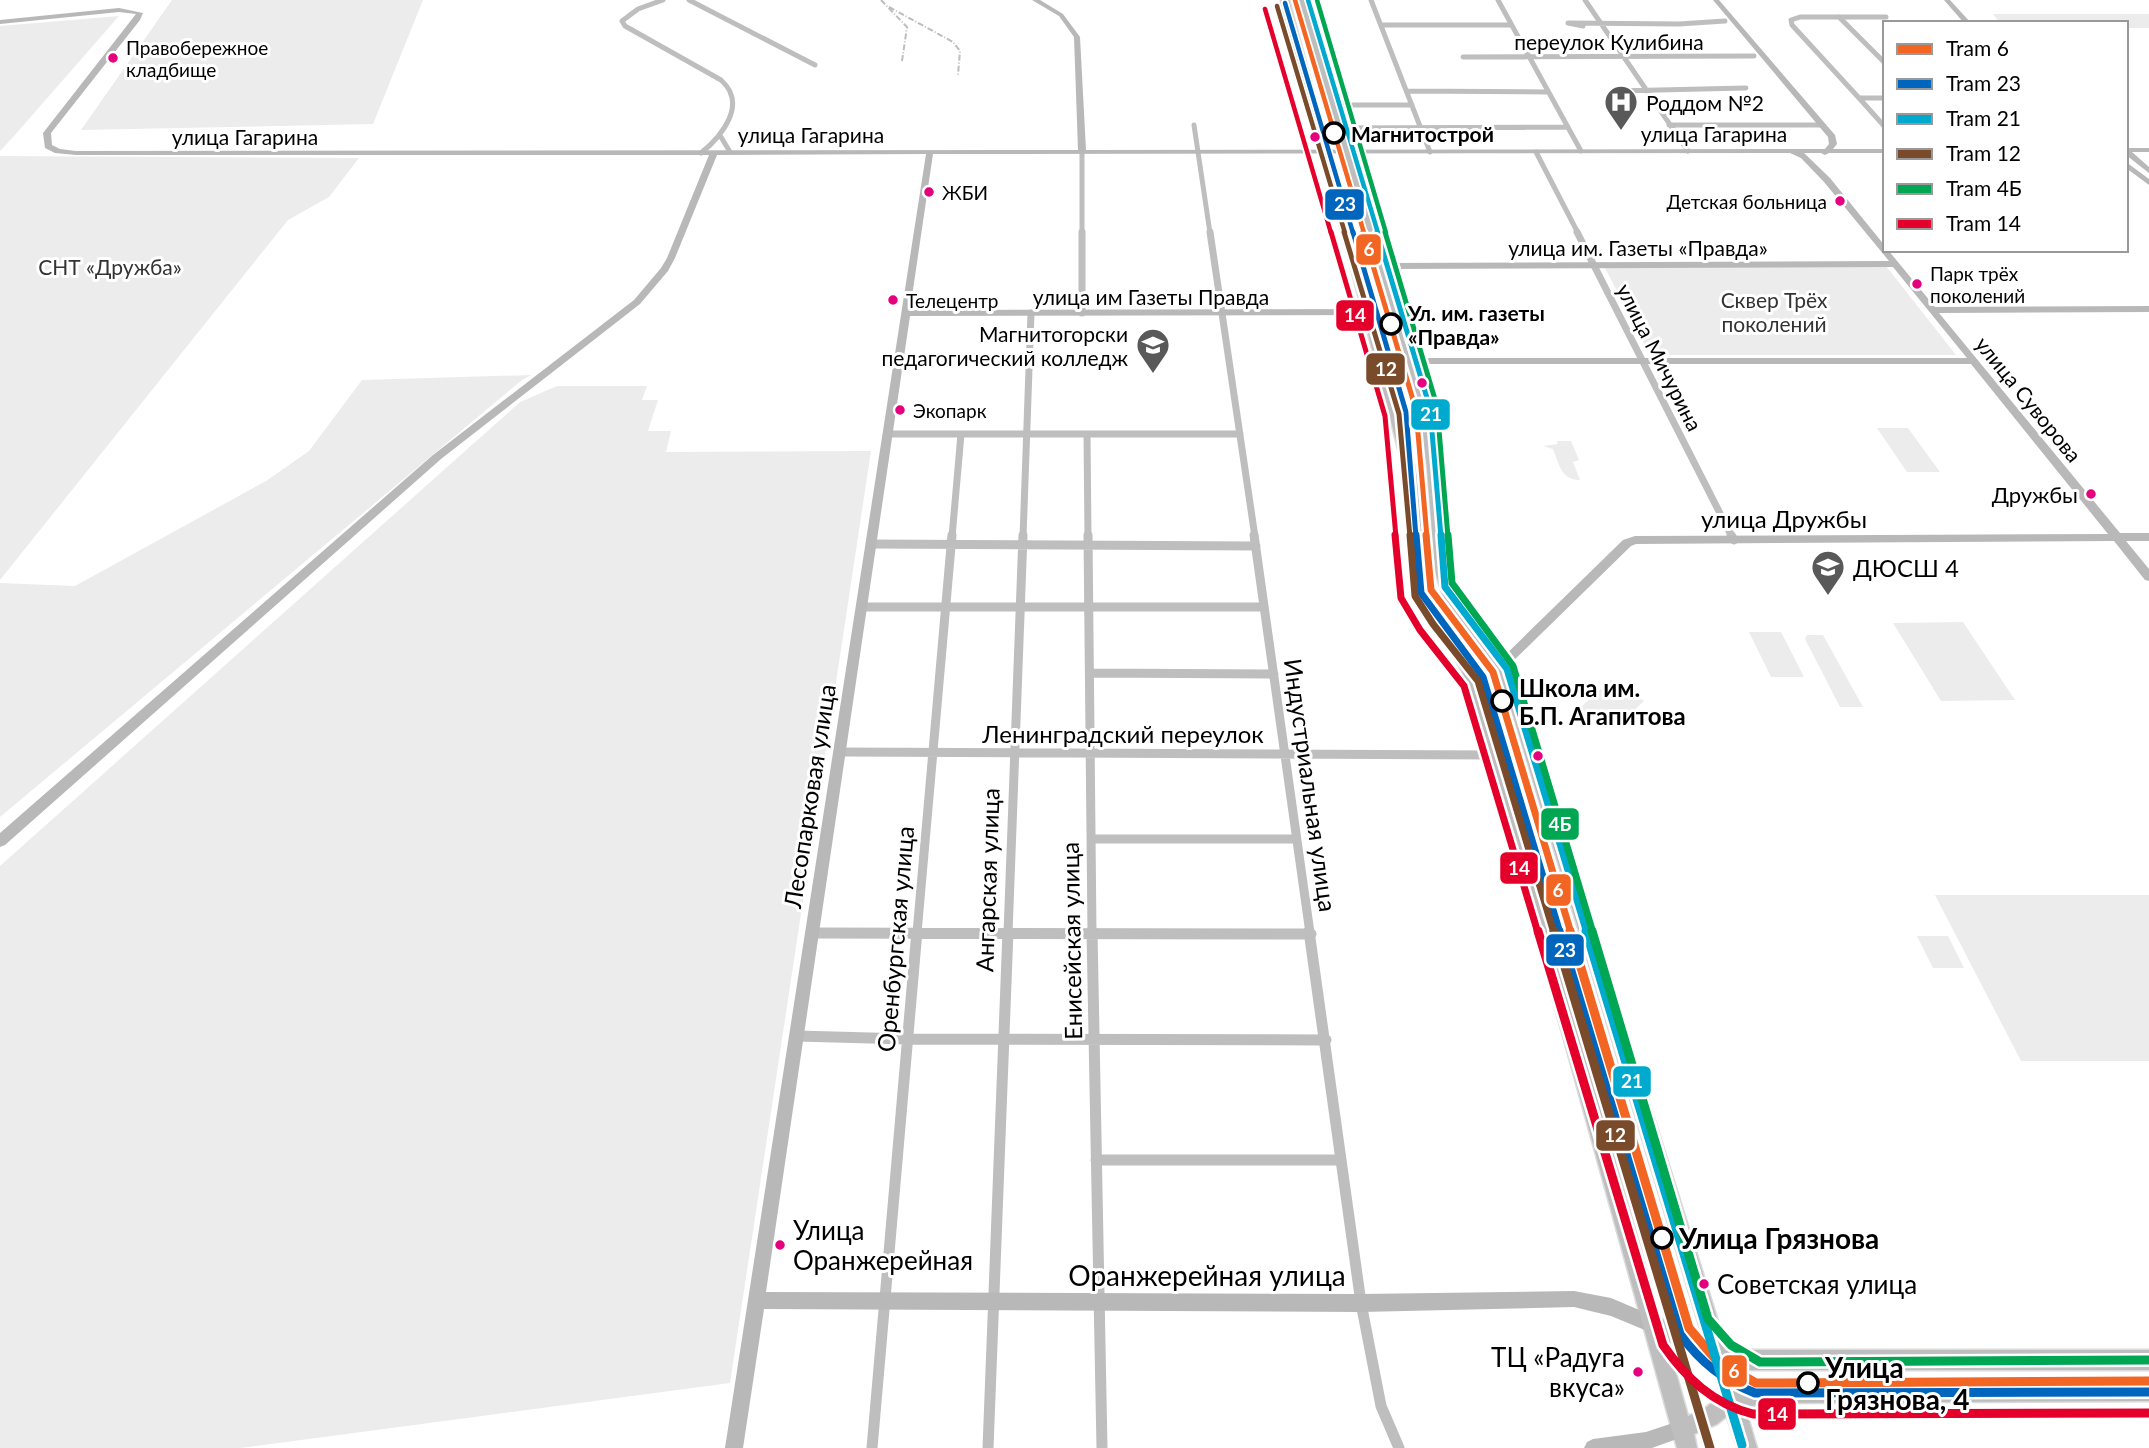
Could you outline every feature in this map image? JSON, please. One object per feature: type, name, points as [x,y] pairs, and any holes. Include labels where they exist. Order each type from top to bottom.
[{"type":"main road","points":[[1035,0],[1067,21],[1079,44],[1082,152]]},
{"type":"main road","points":[[1286,0],[1411,475],[1419,571],[1429,605],[1469,670],[1669,1382],[1688,1434]]},
{"type":"main road","points":[[1302,0],[1426,416],[1441,571],[1449,596],[1502,665],[1746,1448]]},
{"type":"main road","points":[[1707,0],[1832,137],[1833,144],[1818,162],[1828,180]]},
{"type":"main road","points":[[1716,0],[1754,53],[1812,125]]},
{"type":"main road","points":[[1947,0],[1966,21]]},
{"type":"main road","points":[[1956,0],[1956,4],[1974,21]]},
{"type":"main road","name":"улица Гагарина","points":[[0,22],[119,10],[140,13],[138,19],[50,128],[46,143],[58,151],[87,154],[1827,151]]},
{"type":"main road","points":[[2128,151],[2149,150]]},
{"type":"main road","name":"Лесопарковая улица","points":[[734,1448],[930,151]]},
{"type":"main road","points":[[1811,162],[1817,151]]},
{"type":"main road","name":"улица Гагарина","points":[[1857,151],[1883,151]]},
{"type":"main road","points":[[0,841],[437,457],[637,302],[659,277],[671,258],[714,152]]},
{"type":"main road","points":[[2128,153],[2149,171]]},
{"type":"main road","name":"улица Суворова","points":[[1811,162],[1883,248]]},
{"type":"main road","points":[[2128,166],[2149,183]]},
{"type":"main road","name":"улица Суворова","points":[[1886,252],[2149,577]]},
{"type":"main road","name":"улица им. Газеты «Правда»","points":[[1381,265],[1896,264]]},
{"type":"main road","name":"улица им Газеты Правда","points":[[906,313],[1396,313]]},
{"type":"main road","points":[[1410,361],[1975,361]]},
{"type":"main road","name":"улица Дружбы","points":[[1502,665],[1627,543],[1647,540],[2149,537]]},
{"type":"main road","points":[[1469,670],[1502,665]]},
{"type":"main road","name":"Оранжерейная улица","points":[[756,1300],[1361,1303],[1574,1299],[1611,1307],[1653,1324]]},
{"type":"main road","points":[[1653,1324],[1692,1342],[1720,1360],[2149,1360]]},
{"type":"main road","points":[[1593,1448],[1688,1434],[1732,1399],[1770,1393],[2149,1391]]},
{"type":"street","points":[[663,0],[638,9],[622,21],[625,26],[721,80],[730,88],[734,101],[721,137],[701,152]]},
{"type":"street","points":[[689,0],[815,65]]},
{"type":"street","points":[[1371,0],[1430,152]]},
{"type":"street","points":[[1498,0],[1581,151]]},
{"type":"street","points":[[1586,0],[1688,151]]},
{"type":"street","points":[[1883,125],[1818,56],[1792,25],[1791,20],[1801,17],[1886,18]]},
{"type":"street","points":[[1839,17],[1883,61]]},
{"type":"street","points":[[1583,26],[1568,23],[1601,25],[1725,21]]},
{"type":"street","points":[[1381,25],[1511,25]]},
{"type":"street","name":"переулок Кулибина","points":[[1463,57],[1754,53]]},
{"type":"street","points":[[1615,91],[1746,88]]},
{"type":"street","points":[[1407,91],[1549,92]]},
{"type":"street","points":[[1859,98],[1883,98]]},
{"type":"street","points":[[1333,105],[1412,105]]},
{"type":"street","name":"Индустриальная улица","points":[[1194,125],[1256,546],[1361,1303],[1381,1406],[1399,1448]]},
{"type":"street","points":[[1669,125],[1822,125]]},
{"type":"street","points":[[1812,125],[1824,141],[1817,151]]},
{"type":"street","points":[[1340,128],[1568,127]]},
{"type":"street","points":[[721,137],[730,152]]},
{"type":"street","points":[[1832,137],[1840,145],[1857,151]]},
{"type":"street","name":"улица Суворова","points":[[1788,151],[1804,156],[1811,162]]},
{"type":"street","name":"улица Гагарина","points":[[1827,151],[1857,151]]},
{"type":"street","points":[[1082,152],[1082,313]]},
{"type":"street","name":"улица Мичурина","points":[[1536,152],[1734,540]]},
{"type":"street","points":[[1934,310],[2149,309]]},
{"type":"street","name":"Ангарская улица","points":[[988,1448],[1031,313]]},
{"type":"street","points":[[888,434],[1240,434]]},
{"type":"street","name":"Оренбургская улица","points":[[872,1448],[961,434]]},
{"type":"street","name":"Енисейская улица","points":[[1087,434],[1091,932],[1102,1448]]},
{"type":"street","points":[[871,544],[1088,543],[1256,546]]},
{"type":"street","points":[[861,607],[1264,607]]},
{"type":"street","points":[[1090,673],[1274,674]]},
{"type":"street","name":"Ленинградский переулок","points":[[839,752],[1492,754]]},
{"type":"street","points":[[1091,839],[1296,839]]},
{"type":"street","points":[[811,933],[1311,934]]},
{"type":"street","points":[[797,1036],[906,1039],[1326,1040]]},
{"type":"street","points":[[1096,1160],[1341,1160]]},
{"type":"green space","points":[[172,0],[423,0],[373,124],[81,130]]},
{"type":"green space","points":[[1993,14],[2149,14],[2149,28],[2128,28],[2128,21],[1998,21]]},
{"type":"green space","points":[[119,16],[14,136],[0,151],[0,26]]},
{"type":"green space","name":"СНТ «Дружба»","points":[[0,156],[359,158],[329,197],[288,220],[0,580]]},
{"type":"green space","name":"Сквер Трёх поколений","points":[[1604,266],[1886,266],[1956,355],[1650,355]]},
{"type":"green space","points":[[531,375],[0,817],[0,583],[75,586],[266,481],[309,451],[362,380]]},
{"type":"green space","name":"Экопарк","points":[[557,386],[647,386],[642,400],[658,400],[648,431],[671,431],[666,452],[871,451],[730,1383],[240,1448],[0,1448],[0,866],[520,402]]},
{"type":"green space","points":[[1877,428],[1908,428],[1940,472],[1907,472]]},
{"type":"green space","points":[[1557,441],[1571,441],[1579,460],[1573,462],[1580,480],[1565,474],[1553,449],[1543,446],[1558,444]]},
{"type":"green space","points":[[1963,622],[2015,700],[1941,701],[1893,623]]},
{"type":"green space","points":[[1749,632],[1781,632],[1804,677],[1771,677]]},
{"type":"green space","points":[[1807,635],[1823,635],[1863,707],[1840,707],[1805,639]]},
{"type":"green space","points":[[1611,680],[1644,701],[1627,717],[1572,715]]},
{"type":"green space","points":[[1935,895],[2149,895],[2149,1061],[2021,1061]]},
{"type":"green space","points":[[1917,936],[1948,936],[1964,968],[1933,968]]},
{"type":"railway","points":[[881,0],[907,27],[902,61]]},
{"type":"railway","points":[[889,7],[953,42],[960,51],[958,75]]},
{"type":"tram line","name":"6","points":[[1295,0],[1416,410],[1431,590],[1493,672],[1689,1328],[1717,1361],[1756,1383],[2149,1381]]},
{"type":"tram line","name":"21","points":[[1308,0],[1430,408],[1445,587],[1507,669],[1742,1445]]},
{"type":"tram line","name":"4Б","points":[[1317,0],[1437,406],[1452,583],[1513,666],[1708,1319],[1731,1345],[1760,1362],[2149,1360]]},
{"type":"tram line","name":"23","points":[[1285,3],[1406,412],[1421,593],[1483,677],[1680,1334],[1695,1354],[1713,1370],[1732,1384],[1755,1393],[2149,1392]]},
{"type":"tram line","name":"12","points":[[1277,6],[1399,414],[1415,596],[1433,624],[1478,681],[1710,1448]]},
{"type":"tram line","name":"14","points":[[1265,9],[1385,416],[1401,598],[1420,630],[1464,686],[1663,1345],[1680,1368],[1701,1389],[1726,1405],[1753,1414],[2149,1413]]},
{"type":"place","name":"Правобережное кладбище","points":[[113,58]]},
{"type":"place","name":"Роддом №2","points":[[1621,132]]},
{"type":"place","name":"Магнитострой","points":[[1334,133]]},
{"type":"place","name":"ЖБИ","points":[[929,192]]},
{"type":"place","name":"Детская больница","points":[[1840,201]]},
{"type":"place","name":"Парк трёх поколений","points":[[1917,284]]},
{"type":"place","name":"Телецентр","points":[[893,300]]},
{"type":"place","name":"Ул. им. газеты «Правда»","points":[[1391,324]]},
{"type":"place","name":"Магнитогорски педагогический колледж","points":[[1153,375]]},
{"type":"place","name":"Экопарк","points":[[900,410]]},
{"type":"place","name":"Дружбы","points":[[2091,494]]},
{"type":"place","name":"ДЮСШ 4","points":[[1828,597]]},
{"type":"place","name":"Школа им. Б.П. Агапитова","points":[[1502,701]]},
{"type":"place","name":"Улица Грязнова","points":[[1662,1238]]},
{"type":"place","name":"Улица Оранжерейная","points":[[780,1245]]},
{"type":"place","name":"Советская улица","points":[[1704,1284]]},
{"type":"place","name":"ТЦ «Радуга вкуса»","points":[[1638,1372]]},
{"type":"place","name":"Улица Грязнова, 4","points":[[1808,1383]]}]
